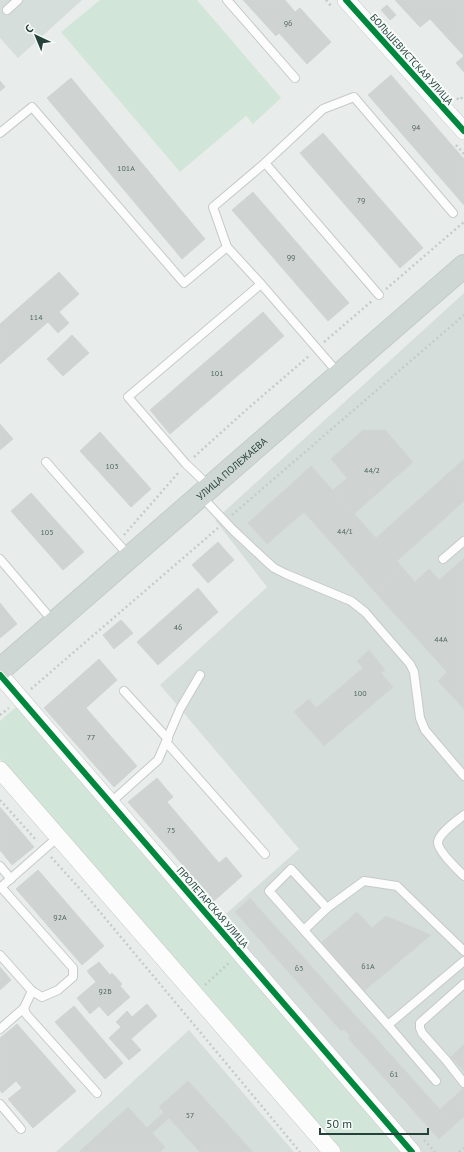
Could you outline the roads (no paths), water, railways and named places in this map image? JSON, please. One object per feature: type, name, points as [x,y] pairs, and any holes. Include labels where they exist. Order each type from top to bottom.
[{"type":"main road","name":"УЛИЦА ПОЛЕЖАЕВА","points":[[0,670],[124,550],[205,492],[464,266]]},
{"type":"street","name":"БОЛЬШЕВИСТСКАЯ УЛИЦА","points":[[346,0],[461,123]]},
{"type":"street","name":"ПРОЛЕТАРСКАЯ УЛИЦА","points":[[0,675],[412,1152]]},
{"type":"street","points":[[0,770],[332,1152]]},
{"type":"lane","points":[[7,10],[18,0]]},
{"type":"lane","points":[[227,0],[295,78]]},
{"type":"lane","points":[[340,374],[227,247],[213,207],[265,163],[323,109],[354,97],[453,213]]},
{"type":"lane","points":[[0,133],[32,106],[184,283],[227,247]]},
{"type":"lane","points":[[265,163],[379,295]]},
{"type":"lane","points":[[261,284],[128,397],[186,464],[225,521],[264,559],[274,568],[351,601],[365,612],[410,664],[414,672],[420,718],[425,730],[464,776]]},
{"type":"lane","points":[[46,462],[124,550]]},
{"type":"lane","points":[[443,559],[464,541]]},
{"type":"lane","points":[[0,559],[46,613]]},
{"type":"lane","points":[[110,803],[158,760],[180,709],[200,675]]},
{"type":"lane","points":[[124,691],[265,854]]},
{"type":"lane","points":[[464,815],[442,834],[438,841],[440,848],[464,876]]},
{"type":"lane","points":[[0,955],[32,991],[42,997],[58,990],[72,977],[73,968],[1,887],[58,837]]},
{"type":"lane","points":[[0,866],[11,878]]},
{"type":"lane","points":[[327,908],[291,869],[268,891],[436,1081]]},
{"type":"lane","points":[[304,930],[327,908],[364,881],[397,886],[464,951]]},
{"type":"lane","points":[[388,1025],[464,961]]},
{"type":"lane","points":[[464,984],[420,1023],[422,1032],[464,1084]]},
{"type":"lane","points":[[0,1029],[24,1008],[32,991]]},
{"type":"lane","points":[[24,1008],[26,1014],[97,1093]]},
{"type":"lane","points":[[0,1104],[22,1129]]}]
